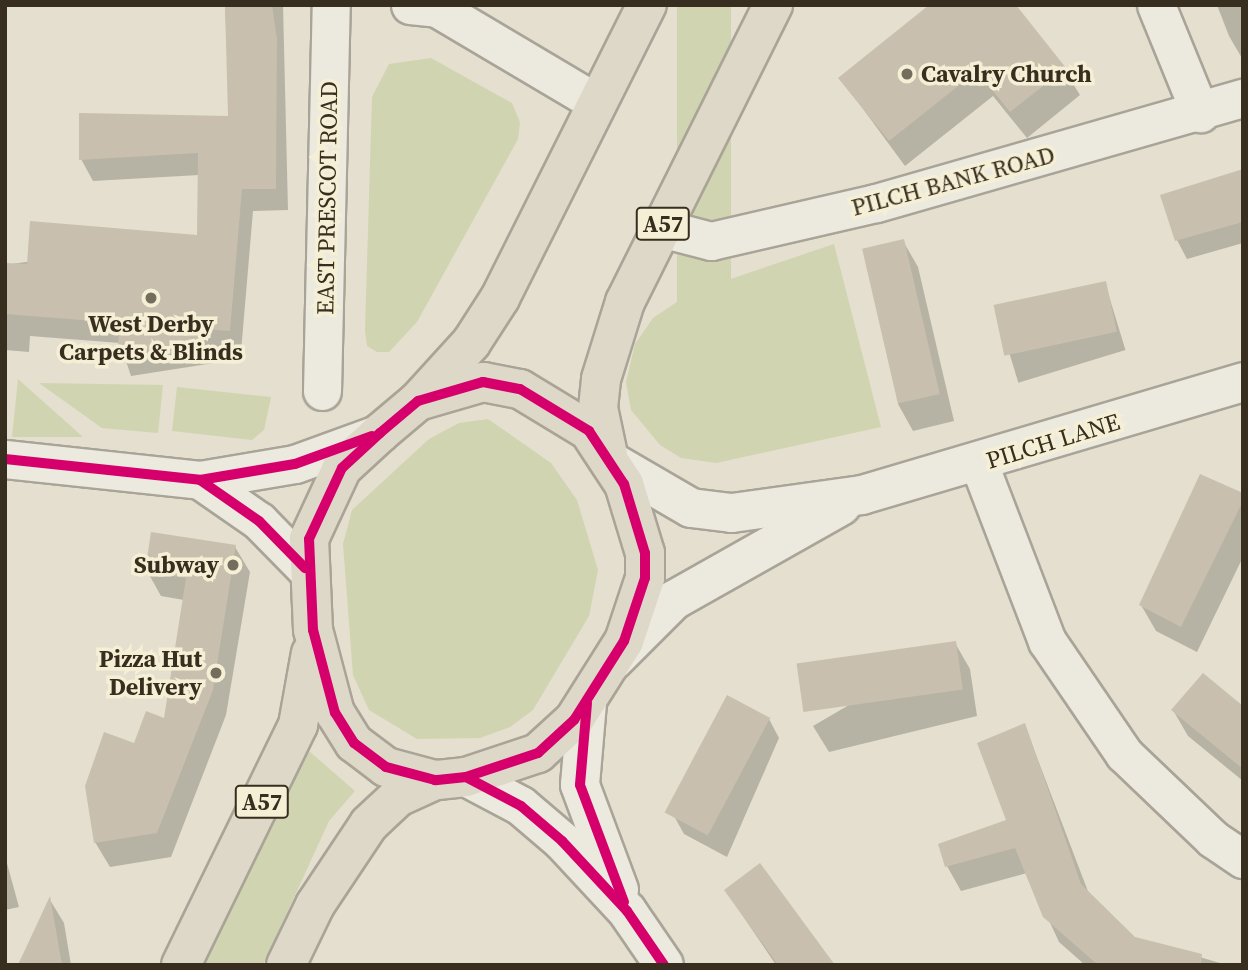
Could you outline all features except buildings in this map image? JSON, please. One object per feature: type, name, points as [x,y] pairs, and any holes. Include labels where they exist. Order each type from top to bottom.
[{"type":"highway","name":"A57","points":[[450,779],[386,766],[354,743],[321,675],[305,568],[322,502],[342,468],[418,401],[471,343],[500,298],[647,5]]},
{"type":"highway","name":"A57","points":[[286,965],[315,905],[369,824],[398,797],[538,753],[587,704],[613,661],[638,602],[645,553],[610,459],[598,408],[601,379],[625,302],[774,5]]},
{"type":"highway","name":"A57","points":[[418,401],[483,382],[520,389],[589,431],[610,459]]},
{"type":"highway","name":"A57","points":[[181,965],[298,724],[313,630]]},
{"type":"street","name":"EAST PRESCOT ROAD","points":[[323,391],[331,5]]},
{"type":"street","points":[[410,5],[437,8],[597,103]]},
{"type":"street","points":[[1156,5],[1200,113]]},
{"type":"street","name":"PILCH BANK ROAD","points":[[661,228],[710,240],[876,203],[1200,113],[1243,98]]},
{"type":"street","name":"PILCH LANE","points":[[610,459],[691,508],[732,513],[862,495],[979,464],[1243,382]]},
{"type":"street","points":[[5,459],[201,480],[295,464],[380,433]]},
{"type":"street","points":[[979,464],[1047,641],[1124,754],[1213,839],[1243,859]]},
{"type":"street","points":[[201,480],[259,521],[305,568]]},
{"type":"street","name":"PILCH LANE","points":[[613,661],[674,600],[862,495]]},
{"type":"street","points":[[587,704],[580,785],[628,911]]},
{"type":"street","points":[[450,779],[521,806],[628,911],[664,965]]},
{"type":"green space","points":[[677,5],[731,5],[731,338],[677,338]]},
{"type":"green space","points":[[431,58],[512,103],[520,122],[518,139],[417,322],[389,352],[377,352],[367,346],[365,331],[372,97],[389,64]]},
{"type":"green space","points":[[834,244],[881,427],[716,463],[681,458],[660,445],[631,410],[626,382],[635,344],[653,318],[692,292]]},
{"type":"green space","points":[[18,379],[83,437],[12,437]]},
{"type":"green space","points":[[39,383],[163,385],[158,433],[102,428]]},
{"type":"green space","points":[[177,387],[271,397],[264,430],[252,440],[172,431]]},
{"type":"green space","points":[[488,419],[551,463],[577,500],[598,570],[589,616],[533,710],[510,727],[480,738],[417,739],[369,710],[353,675],[343,544],[352,510],[429,439],[459,423]]},
{"type":"green space","points":[[309,751],[355,791],[329,821],[263,965],[204,965]]},
{"type":"cycle path","points":[[483,382],[520,389],[589,431],[624,484],[645,553],[645,578],[624,641],[574,720],[538,753],[466,777],[435,780],[386,767],[354,743],[335,713],[313,630],[309,539],[342,468],[380,433],[418,401],[483,382]]},
{"type":"cycle path","points":[[5,459],[200,480],[295,464],[372,436]]},
{"type":"cycle path","points":[[200,480],[259,521],[305,568]]},
{"type":"cycle path","points":[[587,703],[580,785],[624,902]]},
{"type":"cycle path","points":[[466,777],[521,806],[562,841],[627,911],[664,965]]},
{"type":"place","name":"Cavalry Church","points":[[907,74]]},
{"type":"place","name":"West Derby Carpets & Blinds","points":[[151,298]]},
{"type":"place","name":"Subway","points":[[233,565]]},
{"type":"place","name":"Pizza Hut Delivery","points":[[216,673]]}]
